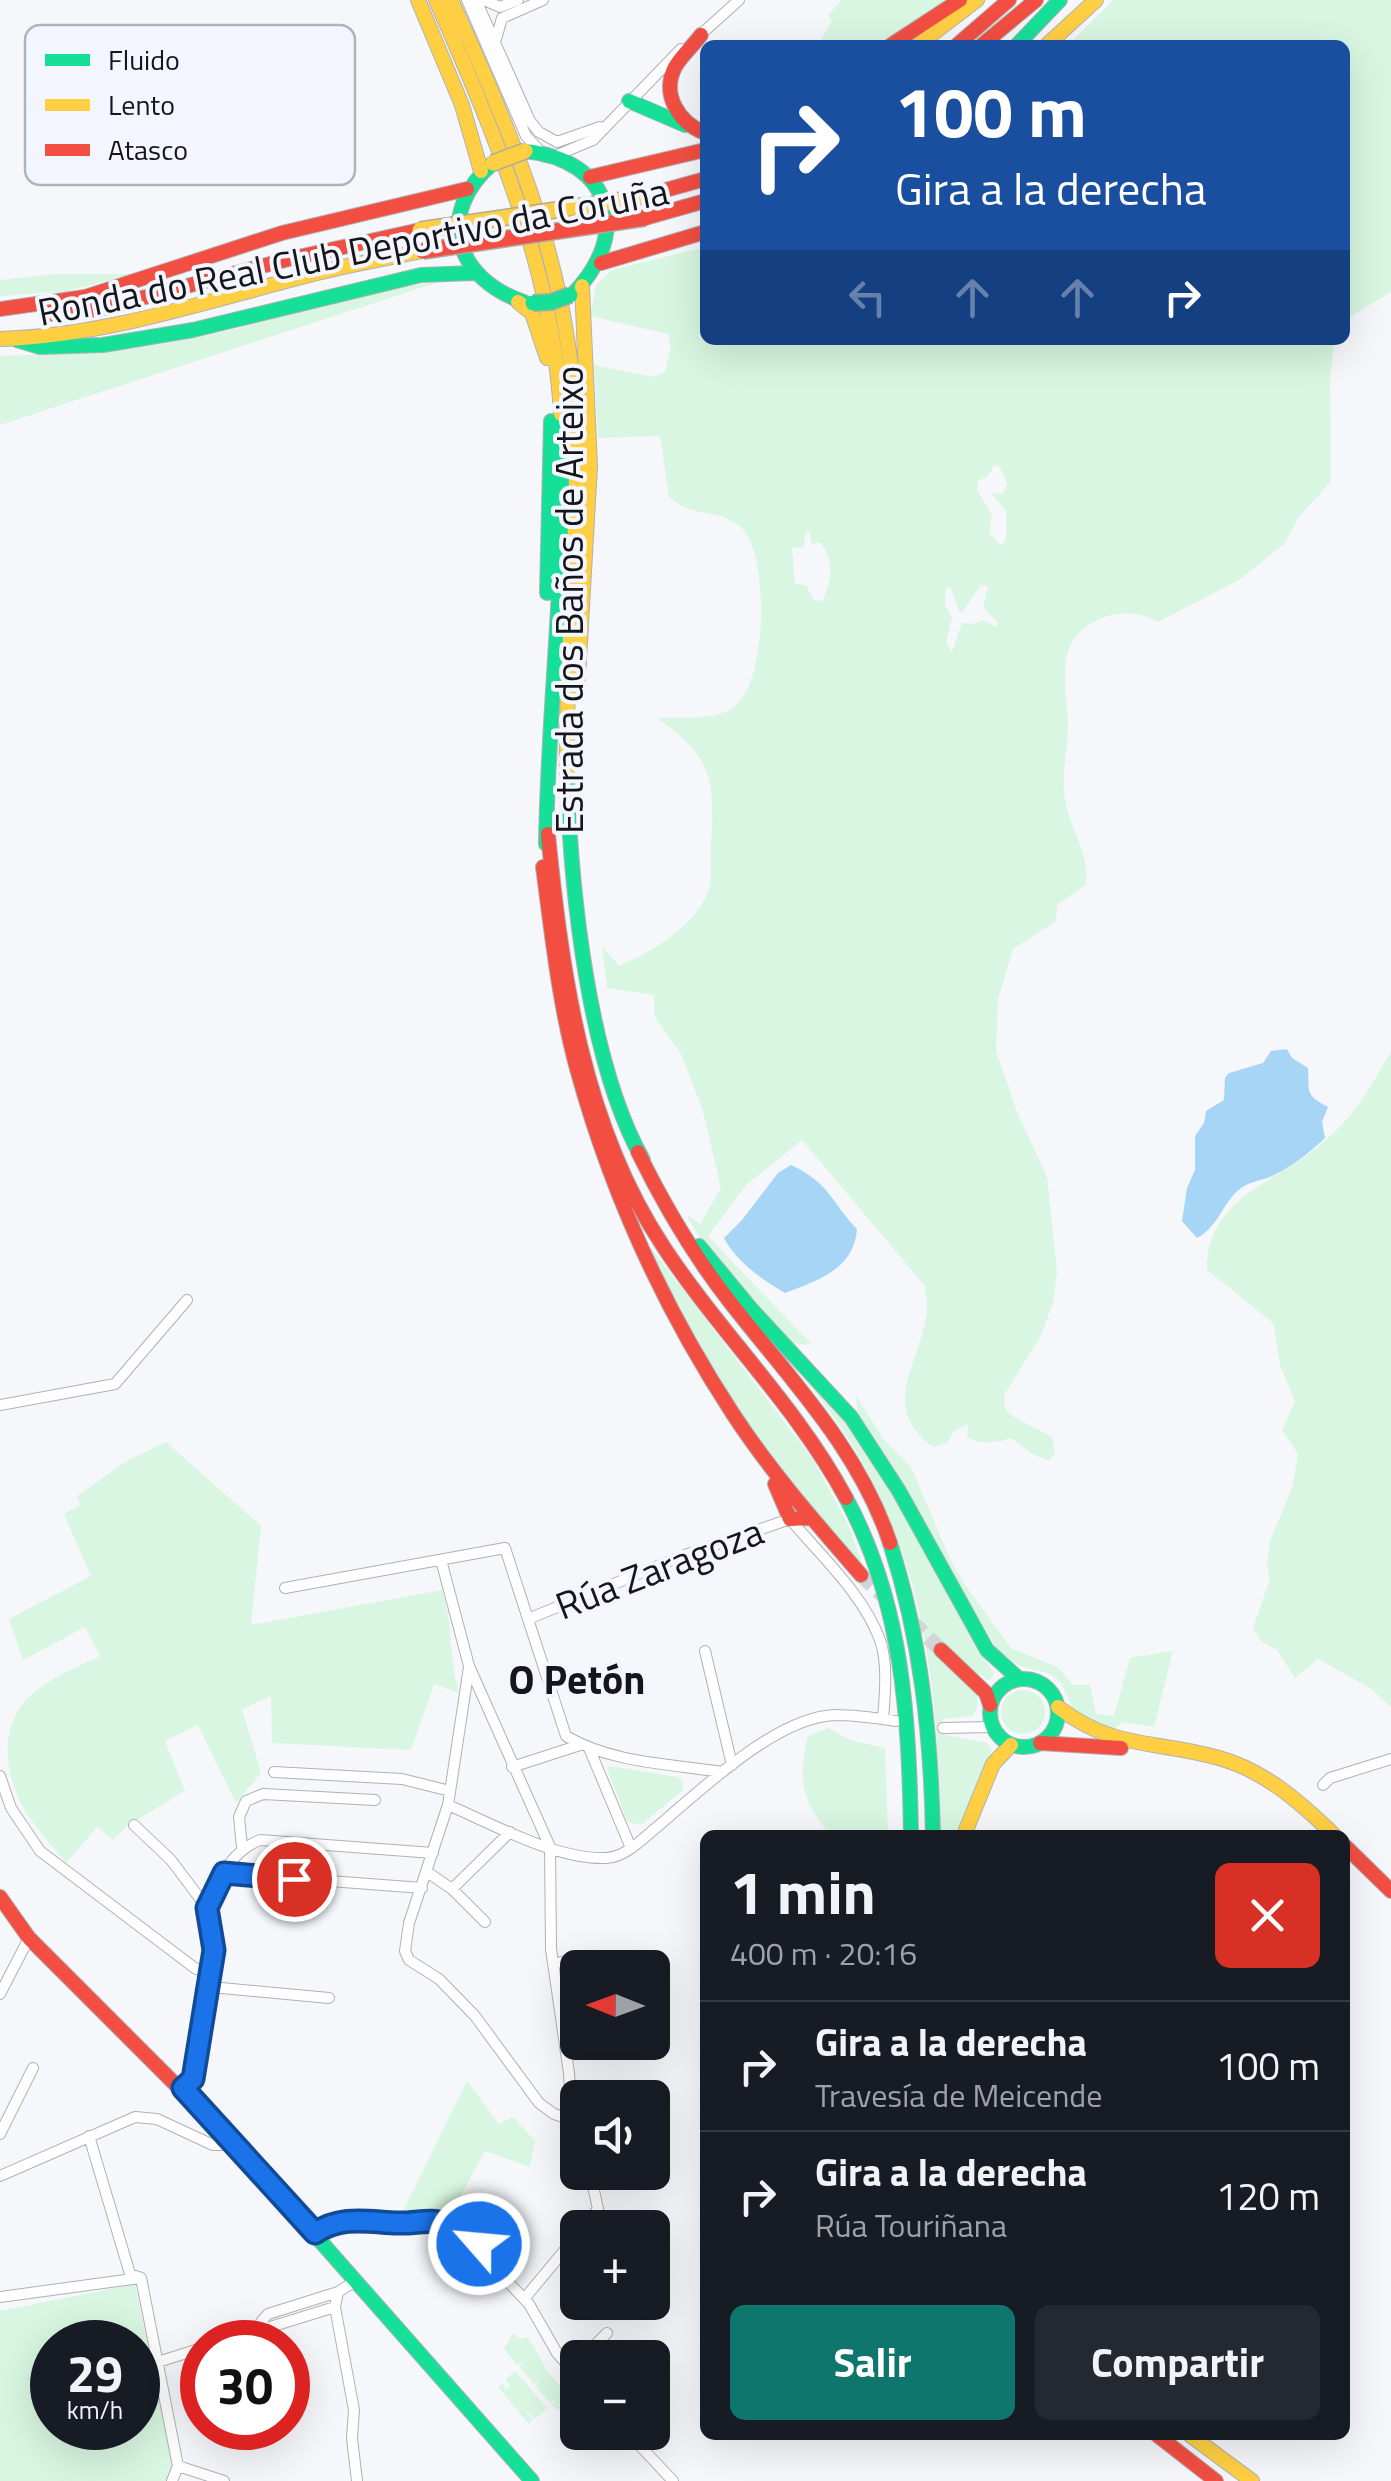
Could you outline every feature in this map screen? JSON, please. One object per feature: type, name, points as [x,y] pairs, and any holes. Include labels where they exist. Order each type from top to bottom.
[{"type":"main road","points":[[418,0],[487,167]]},
{"type":"main road","name":"Estrada dos Baños de Arteixo","points":[[436,0],[507,169],[548,311],[558,363],[562,444],[547,762],[548,834]]},
{"type":"main road","name":"Estrada dos Baños de Arteixo","points":[[451,0],[512,144],[547,247],[562,306],[576,465],[566,735],[569,832],[578,914],[600,1035],[638,1152]]},
{"type":"main road","points":[[899,40],[960,0]]},
{"type":"main road","points":[[924,40],[976,0]]},
{"type":"main road","points":[[963,40],[1010,0]]},
{"type":"main road","points":[[988,40],[1036,0]]},
{"type":"main road","points":[[1022,40],[1060,0]]},
{"type":"main road","points":[[1052,40],[1096,0]]},
{"type":"main road","points":[[697,130],[676,111],[669,93],[674,70],[700,35]]},
{"type":"main road","points":[[628,101],[697,130]]},
{"type":"main road","points":[[532,150],[558,155],[590,176],[602,196],[607,243],[600,263],[576,291],[525,302],[484,285],[466,261],[456,230],[460,204],[487,167],[532,150]]},
{"type":"main road","points":[[590,176],[700,151]]},
{"type":"main road","name":"Ronda do Real Club Deportivo da Coruña","points":[[0,318],[100,308],[288,259],[420,230],[637,198],[700,180]]},
{"type":"main road","points":[[0,309],[85,297],[282,233],[468,189]]},
{"type":"main road","name":"Ronda do Real Club Deportivo da Coruña","points":[[8,340],[158,315],[320,272],[423,251],[644,218],[700,202]]},
{"type":"main road","points":[[600,263],[700,233]]},
{"type":"main road","points":[[8,340],[40,347],[102,345],[241,320],[421,275],[474,273]]},
{"type":"main road","points":[[569,832],[590,466],[576,291]]},
{"type":"main road","points":[[525,302],[539,327],[550,381],[547,762]]},
{"type":"main road","points":[[548,834],[542,863],[558,992],[570,1049],[602,1155],[636,1245],[672,1316],[728,1410],[809,1518],[861,1575]]},
{"type":"main road","points":[[548,834],[554,902],[575,1024],[594,1091],[627,1179],[673,1261],[826,1461],[874,1554],[891,1611],[900,1666],[911,1830]]},
{"type":"main road","points":[[638,1152],[673,1209],[724,1278],[851,1418],[899,1491],[987,1650],[1018,1678],[1040,1682],[1058,1707],[1086,1730],[1107,1739],[1154,1747]]},
{"type":"main road","points":[[638,1152],[666,1210],[693,1252],[844,1447],[890,1542],[910,1604],[922,1667],[933,1830]]},
{"type":"main road","points":[[768,1466],[790,1519],[809,1518]]},
{"type":"main road","points":[[941,1650],[986,1694],[992,1727],[1011,1745],[1154,1747],[1221,1758],[1281,1786],[1329,1830]]},
{"type":"main road","points":[[990,1705],[1000,1687],[1018,1678]]},
{"type":"main road","points":[[1040,1743],[1054,1728],[1058,1707]]},
{"type":"main road","points":[[966,1830],[993,1764],[1011,1745]]},
{"type":"main road","points":[[1350,1851],[1391,1891]]},
{"type":"main road","points":[[0,1897],[29,1938],[230,2138],[532,2481]]},
{"type":"main road","points":[[1163,2440],[1216,2481]]},
{"type":"main road","points":[[1197,2440],[1252,2481]]},
{"type":"street","points":[[467,0],[532,150]]},
{"type":"street","points":[[476,0],[538,132],[558,142],[606,124]]},
{"type":"street","points":[[484,0],[500,7],[518,0]]},
{"type":"street","points":[[512,104],[496,40],[502,18],[543,0]]},
{"type":"street","points":[[558,155],[593,140],[672,56],[739,0]]},
{"type":"street","points":[[0,1406],[115,1384],[187,1300]]},
{"type":"street","points":[[790,1519],[861,1604],[881,1642],[883,1718]]},
{"type":"street","name":"Rúa Zaragoza","points":[[528,1618],[682,1556],[790,1519]]},
{"type":"street","points":[[285,1588],[505,1548],[566,1736],[616,1755],[727,1768]]},
{"type":"street","points":[[442,1560],[470,1666],[550,1847],[553,1964],[569,2080]]},
{"type":"street","points":[[705,1651],[727,1768]]},
{"type":"street","points":[[470,1666],[448,1804],[406,1940],[409,1960],[456,1995],[539,2103],[560,2116]]},
{"type":"street","points":[[448,1804],[550,1847],[592,1858],[612,1858],[631,1848],[727,1768],[780,1732],[832,1715],[896,1721]]},
{"type":"street","points":[[943,1728],[992,1727]]},
{"type":"street","points":[[512,1767],[585,1746]]},
{"type":"street","points":[[585,1746],[631,1848]]},
{"type":"street","points":[[1323,1785],[1330,1778],[1391,1759]]},
{"type":"street","points":[[274,1772],[402,1779],[450,1790]]},
{"type":"street","points":[[0,1776],[11,1808],[40,1851],[196,1969],[212,1971]]},
{"type":"street","points":[[242,1847],[239,1817],[246,1801],[263,1794],[375,1800]]},
{"type":"street","points":[[134,1825],[171,1860],[207,1908],[214,1950],[210,1987],[193,2079],[183,2088]]},
{"type":"street","points":[[452,1889],[510,1832]]},
{"type":"street","points":[[207,1908],[242,1847],[260,1840],[433,1853]]},
{"type":"street","points":[[427,1872],[452,1889],[485,1922]]},
{"type":"street","points":[[224,1873],[422,1888]]},
{"type":"street","points":[[0,1994],[29,1938]]},
{"type":"street","points":[[553,1964],[560,1962]]},
{"type":"street","points":[[210,1987],[329,1998]]},
{"type":"street","points":[[0,2134],[32,2068]]},
{"type":"street","points":[[0,2176],[135,2116],[145,2116],[213,2145],[230,2138]]},
{"type":"street","points":[[89,2136],[130,2274],[141,2278]]},
{"type":"street","points":[[315,2233],[326,2225],[354,2220],[445,2224],[479,2244],[489,2262],[524,2299],[560,2355]]},
{"type":"street","points":[[524,2299],[560,2256]]},
{"type":"street","points":[[0,2297],[141,2278]]},
{"type":"street","points":[[141,2278],[150,2320]]},
{"type":"street","points":[[263,2320],[268,2314],[338,2292],[357,2280]]},
{"type":"street","points":[[338,2292],[334,2307],[354,2410],[352,2438],[357,2481]]},
{"type":"street","points":[[293,2320],[334,2307]]},
{"type":"street","points":[[601,2340],[607,2333]]},
{"type":"street","points":[[160,2372],[178,2466],[172,2481]]},
{"type":"street","points":[[644,2450],[674,2481]]},
{"type":"street","points":[[178,2466],[224,2481]]},
{"type":"green space","points":[[842,0],[949,0],[884,40],[821,40],[832,21],[828,15]]},
{"type":"green space","points":[[1113,0],[1391,0],[1391,292],[1350,317],[1350,40],[1073,40]]},
{"type":"green space","points":[[700,248],[700,345],[1334,345],[1331,481],[1299,517],[1284,544],[1239,580],[1158,622],[1129,613],[1099,619],[1080,632],[1068,651],[1064,795],[1085,864],[1086,885],[1057,905],[1056,921],[1013,949],[998,999],[996,1051],[1019,1117],[1047,1176],[1057,1273],[1053,1302],[1041,1336],[1004,1395],[1005,1409],[1052,1437],[1055,1453],[1049,1461],[1011,1438],[972,1440],[967,1437],[968,1424],[955,1430],[946,1444],[933,1447],[917,1432],[905,1402],[926,1318],[925,1286],[802,1140],[746,1185],[708,1236],[812,1345],[792,1343],[775,1326],[702,1241],[688,1218],[700,1224],[721,1188],[703,1111],[681,1054],[654,1016],[654,995],[607,988],[602,946],[619,966],[632,960],[682,927],[708,892],[712,803],[706,772],[690,745],[657,718],[716,715],[733,708],[744,695],[758,650],[761,595],[753,548],[745,532],[726,518],[686,508],[669,497],[660,436],[598,438],[594,365],[652,377],[665,372],[671,347],[668,334],[590,316],[596,285],[612,270]],"holes":[[[994,465],[999,466],[1007,482],[1004,493],[992,494],[1006,511],[1006,539],[1001,546],[989,533],[992,515],[977,490],[978,481],[988,476]],[[809,531],[812,544],[820,542],[830,564],[830,579],[822,601],[814,600],[806,585],[795,584],[792,547],[804,548]],[[981,585],[988,587],[983,607],[998,623],[996,627],[983,620],[962,623],[952,652],[946,642],[952,617],[945,605],[946,588],[950,586],[962,612]]]},
{"type":"green space","points":[[55,274],[132,274],[68,291],[0,296],[0,280]]},
{"type":"green space","points":[[445,280],[0,425],[0,356],[96,352],[161,344],[219,333],[360,295]]},
{"type":"green space","points":[[1391,1052],[1391,1707],[1370,1688],[1318,1659],[1295,1678],[1277,1650],[1262,1642],[1253,1628],[1270,1579],[1270,1541],[1292,1488],[1298,1454],[1282,1430],[1295,1401],[1281,1368],[1273,1323],[1207,1270],[1214,1232],[1223,1218],[1249,1193],[1303,1159],[1337,1129],[1360,1102]]},
{"type":"green space","points":[[648,1244],[812,1458],[848,1524],[865,1572],[776,1469],[698,1353],[644,1247]]},
{"type":"green space","points":[[808,1377],[837,1411],[863,1447],[994,1673],[990,1681],[974,1671],[978,1705],[972,1716],[943,1719],[941,1734],[987,1743],[992,1750],[959,1830],[941,1830],[931,1678],[910,1578],[894,1530],[873,1482],[841,1428],[805,1379]]},
{"type":"green space","points":[[856,1396],[885,1441],[911,1467],[951,1561],[1011,1648],[1059,1668],[1073,1685],[1090,1685],[1096,1714],[1114,1716],[1130,1658],[1173,1651],[1154,1727],[1123,1722],[1107,1733],[1088,1723],[1073,1708],[1061,1683],[1051,1674],[1019,1666],[998,1651],[911,1496],[858,1417]]},
{"type":"green space","points":[[166,1442],[261,1526],[251,1625],[442,1590],[459,1693],[434,1684],[411,1750],[272,1743],[271,1696],[242,1709],[261,1773],[236,1803],[198,1725],[165,1741],[185,1791],[128,1825],[113,1840],[97,1827],[66,1863],[20,1801],[10,1771],[8,1740],[17,1712],[38,1689],[100,1656],[85,1627],[23,1660],[9,1619],[91,1576],[64,1514],[80,1505],[77,1496],[130,1459]]},
{"type":"green space","points":[[1023,1690],[1038,1697],[1045,1712],[1038,1727],[1023,1734],[1008,1727],[1001,1712],[1008,1697]]},
{"type":"green space","points":[[828,1728],[850,1740],[885,1748],[888,1830],[827,1830],[813,1811],[804,1789],[808,1736]]},
{"type":"green space","points":[[609,1766],[678,1777],[683,1790],[642,1824],[628,1823]]},
{"type":"green space","points":[[467,2081],[499,2124],[513,2117],[535,2141],[530,2167],[485,2151],[449,2217],[401,2215]]},
{"type":"green space","points":[[135,2284],[143,2320],[30,2320],[30,2450],[160,2450],[160,2404],[173,2466],[167,2481],[0,2481],[0,2311]]},
{"type":"green space","points":[[513,2333],[520,2339],[528,2337],[560,2386],[560,2408],[557,2410],[552,2405],[557,2399],[550,2403],[536,2386],[540,2379],[534,2384],[519,2367],[524,2361],[517,2365],[504,2349]]},
{"type":"green space","points":[[515,2371],[547,2408],[535,2419],[524,2409],[533,2420],[529,2424],[498,2387],[502,2383],[506,2389],[510,2386],[505,2380]]},
{"type":"water","points":[[1287,1049],[1292,1058],[1308,1068],[1312,1096],[1328,1107],[1322,1122],[1325,1138],[1288,1168],[1237,1191],[1211,1227],[1197,1238],[1182,1221],[1187,1188],[1195,1170],[1195,1136],[1204,1123],[1206,1111],[1224,1100],[1225,1078],[1229,1073],[1263,1063],[1271,1051]]},
{"type":"water","points":[[791,1165],[814,1178],[857,1229],[849,1254],[833,1271],[785,1293],[750,1269],[724,1238],[778,1173]]},
{"type":"tunnel","points":[[861,1575],[891,1603]]},
{"type":"tunnel","points":[[912,1622],[941,1650]]},
{"type":"traffic: fast","points":[[1022,40],[1060,0]]},
{"type":"traffic: fast","points":[[629,101],[685,125]]},
{"type":"traffic: fast","points":[[525,151],[554,157],[578,168],[604,202],[607,224],[603,246],[592,270],[574,293]]},
{"type":"traffic: fast","points":[[493,163],[475,182],[464,202],[460,242],[481,277],[524,302]]},
{"type":"traffic: fast","points":[[17,340],[40,347],[103,345],[193,330],[421,275],[474,273]]},
{"type":"traffic: fast","points":[[533,303],[570,295]]},
{"type":"traffic: fast","points":[[546,844],[562,521],[561,414]]},
{"type":"traffic: fast","points":[[547,593],[551,421]]},
{"type":"traffic: fast","points":[[567,778],[578,923],[596,1026],[608,1075],[643,1160]]},
{"type":"traffic: fast","points":[[699,1246],[851,1417],[899,1491],[987,1650],[1018,1678]]},
{"type":"traffic: fast","points":[[846,1498],[865,1538],[891,1620],[905,1704],[911,1830]]},
{"type":"traffic: fast","points":[[890,1543],[917,1651],[930,1761],[933,1830]]},
{"type":"traffic: fast","points":[[1024,1679],[1037,1681],[1048,1689],[1056,1700],[1058,1713],[1056,1726],[1048,1737],[1037,1745],[1024,1747],[1011,1745],[1000,1737],[992,1726],[990,1713],[992,1700],[1000,1689],[1011,1681],[1024,1679]]},
{"type":"traffic: fast","points":[[277,2192],[532,2481]]},
{"type":"traffic: slow","points":[[418,0],[462,105],[481,171]]},
{"type":"traffic: slow","points":[[436,0],[499,151],[533,254],[556,360],[561,414]]},
{"type":"traffic: slow","points":[[451,0],[530,190],[558,289],[567,339],[576,487],[567,778]]},
{"type":"traffic: slow","points":[[925,40],[977,0]]},
{"type":"traffic: slow","points":[[1052,40],[1096,0]]},
{"type":"traffic: slow","points":[[493,163],[525,151]]},
{"type":"traffic: slow","points":[[420,230],[637,198]]},
{"type":"traffic: slow","points":[[0,339],[120,324],[330,270],[423,251]]},
{"type":"traffic: slow","points":[[578,678],[590,466],[582,286]]},
{"type":"traffic: slow","points":[[518,302],[532,313],[547,358]]},
{"type":"traffic: slow","points":[[1058,1707],[1097,1731],[1196,1752],[1252,1771],[1295,1800],[1328,1830]]},
{"type":"traffic: slow","points":[[966,1830],[993,1764],[1011,1745]]},
{"type":"traffic: slow","points":[[1197,2440],[1252,2481]]},
{"type":"traffic: jam","points":[[899,40],[960,0]]},
{"type":"traffic: jam","points":[[963,40],[1009,0]]},
{"type":"traffic: jam","points":[[988,40],[1036,0]]},
{"type":"traffic: jam","points":[[700,130],[680,115],[670,88],[675,67],[701,35]]},
{"type":"traffic: jam","points":[[590,177],[700,151]]},
{"type":"traffic: jam","points":[[637,198],[700,180]]},
{"type":"traffic: jam","points":[[0,309],[85,297],[282,233],[467,189]]},
{"type":"traffic: jam","points":[[645,218],[700,202]]},
{"type":"traffic: jam","points":[[423,251],[645,218]]},
{"type":"traffic: jam","points":[[51,314],[100,309],[289,259],[420,230]]},
{"type":"traffic: jam","points":[[601,263],[700,233]]},
{"type":"traffic: jam","points":[[548,834],[569,994],[595,1100],[613,1150],[663,1246],[781,1400],[846,1498]]},
{"type":"traffic: jam","points":[[543,867],[561,994],[577,1069],[606,1160],[641,1248],[684,1332],[733,1414],[778,1477],[861,1575]]},
{"type":"traffic: jam","points":[[638,1152],[704,1267],[842,1446],[877,1509],[890,1543]]},
{"type":"traffic: jam","points":[[775,1484],[790,1519],[809,1518]]},
{"type":"traffic: jam","points":[[941,1650],[986,1693],[990,1705]]},
{"type":"traffic: jam","points":[[1040,1743],[1121,1748]]},
{"type":"traffic: jam","points":[[1350,1851],[1391,1891]]},
{"type":"traffic: jam","points":[[0,1897],[29,1938],[229,2138],[277,2192]]},
{"type":"traffic: jam","points":[[1163,2440],[1216,2481]]},
{"type":"district","name":"O Petón","points":[[577,1679]]},
{"type":"route","points":[[294,1879],[224,1873],[207,1908],[214,1950],[210,1987],[193,2079],[183,2088],[315,2233],[326,2225],[354,2220],[434,2222],[445,2224],[479,2244]]}]
